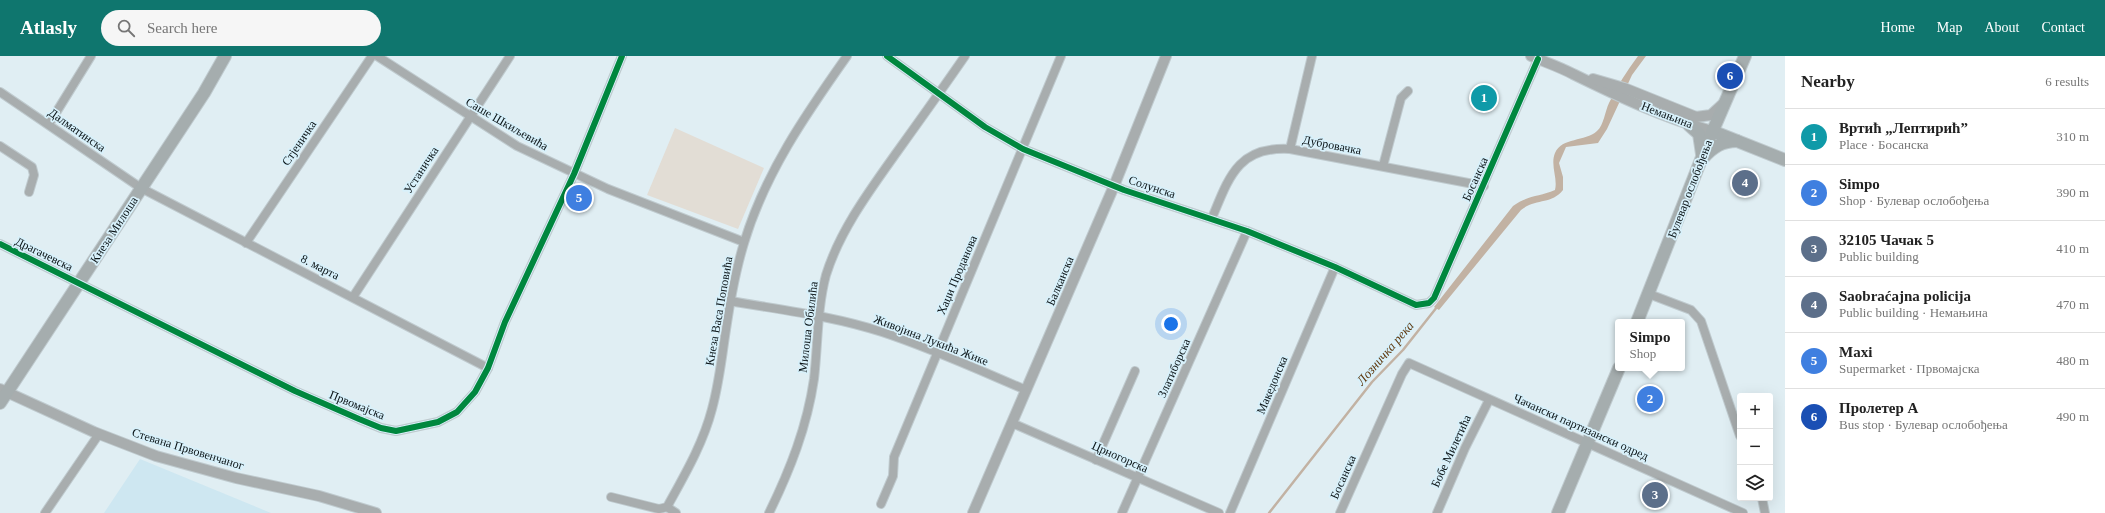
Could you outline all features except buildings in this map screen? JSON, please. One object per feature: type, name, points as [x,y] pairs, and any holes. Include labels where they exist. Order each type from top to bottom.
[{"type":"main road","name":"Кнеза Милоша","points":[[2,395],[79,283],[204,93],[225,56]]},
{"type":"main road","name":"Булевар ослобођења","points":[[1639,319],[1712,131],[1745,56]]},
{"type":"main road","points":[[1723,108],[1724,123],[1739,141]]},
{"type":"main road","points":[[1689,125],[1696,130],[1701,138],[1702,159]]},
{"type":"main road","name":"Немањина","points":[[1712,131],[1782,157]]},
{"type":"main road","points":[[1702,159],[1710,151],[1722,143],[1739,141]]},
{"type":"main road","points":[[1558,513],[1618,371]]},
{"type":"street","points":[[48,124],[91,56]]},
{"type":"street","name":"Стјеничка","points":[[246,243],[372,56]]},
{"type":"street","name":"Саше Шкиљевића","points":[[377,56],[470,118],[517,146],[574,174],[744,242]]},
{"type":"street","name":"Устаничка","points":[[353,297],[510,56]]},
{"type":"street","name":"Првомајска","points":[[79,283],[295,391],[381,428],[396,431],[438,422],[457,412],[475,392],[488,368],[505,322],[574,174],[622,56]]},
{"type":"street","name":"Кнеза Васа Поповића","points":[[666,507],[703,438],[712,408],[730,301],[744,242],[763,192],[792,137],[847,56]]},
{"type":"street","name":"Солунска","points":[[887,56],[985,127],[1023,149],[1114,186],[1247,231],[1335,267],[1413,305],[1426,304]]},
{"type":"street","name":"Милоша Обилића","points":[[768,513],[792,463],[808,414],[814,380],[826,275],[843,235],[874,185],[939,95],[965,56]]},
{"type":"street","name":"Хаџи Проданова","points":[[881,504],[893,476],[894,457],[1061,56]]},
{"type":"street","name":"Балканска","points":[[973,513],[1114,186],[1166,56]]},
{"type":"street","points":[[1290,149],[1312,56]]},
{"type":"street","name":"Немањина","points":[[1534,58],[1573,73],[1624,88],[1696,117],[1711,115],[1723,108]]},
{"type":"street","name":"Босанска","points":[[1426,304],[1434,298],[1484,186],[1534,58]]},
{"type":"street","name":"Немањина","points":[[1573,73],[1602,89],[1689,125],[1712,131]]},
{"type":"street","name":"Далматинска","points":[[0,92],[141,188]]},
{"type":"street","points":[[1383,166],[1401,98],[1408,92]]},
{"type":"street","points":[[0,146],[32,167],[34,175],[29,192]]},
{"type":"street","name":"Дубровачка","points":[[1212,218],[1228,180],[1237,167],[1255,153],[1265,149],[1290,149],[1484,186]]},
{"type":"street","name":"8. марта","points":[[141,188],[488,368]]},
{"type":"street","name":"Златиборска","points":[[1122,513],[1247,231]]},
{"type":"street","name":"Драгачевска","points":[[0,244],[79,283]]},
{"type":"street","name":"Македонска","points":[[1230,513],[1335,267]]},
{"type":"street","points":[[1649,294],[1691,310],[1701,321],[1738,429]]},
{"type":"street","name":"Живојина Лукића Жике","points":[[730,301],[820,317],[881,332],[938,352],[1026,390]]},
{"type":"street","name":"Босанска","points":[[1340,513],[1402,374],[1409,363]]},
{"type":"street","name":"Чачански партизански одред","points":[[1409,363],[1743,513]]},
{"type":"street","points":[[1096,460],[1135,371]]},
{"type":"street","name":"Стевана Првовенчаног","points":[[2,395],[156,456],[236,478],[319,496],[376,513]]},
{"type":"street","name":"Бобе Милетића","points":[[1436,513],[1465,448],[1489,400]]},
{"type":"street","name":"Црногорска","points":[[1012,423],[1219,513]]},
{"type":"street","points":[[45,513],[99,434]]},
{"type":"street","points":[[611,497],[659,509],[666,507],[676,513]]},
{"type":"street","points":[[1763,501],[1765,513]]},
{"type":"shaded area","points":[[1638,56],[1646,56],[1632,75],[1607,129],[1598,143],[1566,147],[1559,163],[1563,177],[1563,190],[1553,198],[1532,204],[1521,210],[1439,310],[1434,307],[1513,206],[1518,202],[1555,190],[1556,181],[1553,162],[1558,148],[1563,144],[1586,137],[1597,131],[1603,122],[1612,97]]},
{"type":"shaded area","points":[[675,128],[764,168],[738,229],[647,195]]},
{"type":"shaded area","points":[[140,459],[271,513],[104,513]]},
{"type":"waterway","name":"Лозничка река","points":[[1269,513],[1372,382],[1403,350],[1437,307]]},
{"type":"cycle path","points":[[0,244],[295,391],[381,428],[396,431],[438,422],[457,412],[475,392],[488,368],[505,322],[574,174],[622,56]]},
{"type":"cycle path","points":[[887,56],[985,127],[1023,149],[1124,190],[1247,231],[1335,267],[1416,305],[1429,303],[1434,298],[1538,59]]},
{"type":"place","name":"Пролетер А","points":[[1730,76]]},
{"type":"place","name":"Вртић „Лептирић”","points":[[1484,98]]},
{"type":"place","name":"Saobraćajna policija","points":[[1745,183]]},
{"type":"place","name":"Maxi","points":[[579,198]]},
{"type":"place","name":"Simpo","points":[[1650,399]]},
{"type":"place","name":"32105 Чачак 5","points":[[1655,495]]}]
